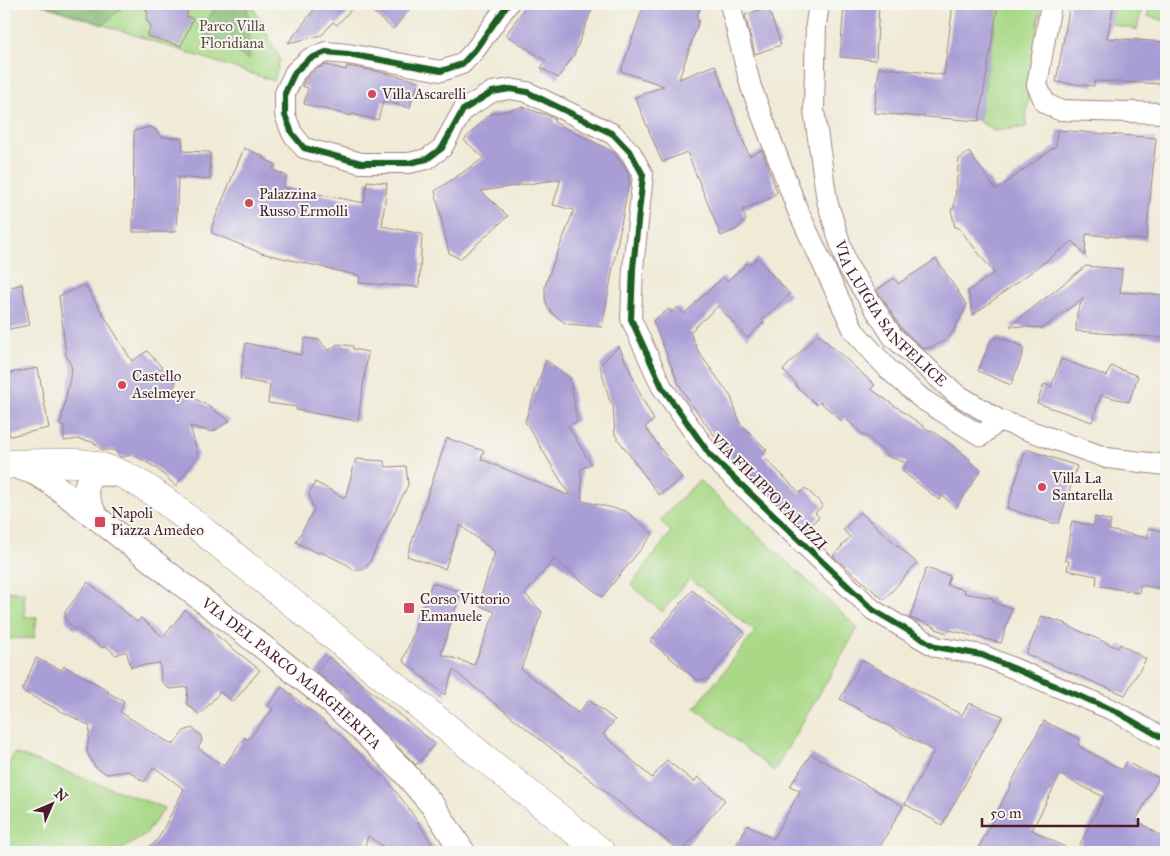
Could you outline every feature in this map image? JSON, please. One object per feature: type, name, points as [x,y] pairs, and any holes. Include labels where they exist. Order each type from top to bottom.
[{"type":"main road","points":[[7,465],[88,464],[110,469],[126,476],[161,498],[601,852]]},
{"type":"street","name":"VIA FILIPPO PALIZZI","points":[[508,4],[475,50],[462,64],[441,72],[348,54],[326,52],[309,58],[295,72],[285,93],[285,115],[292,133],[304,148],[361,163],[409,163],[427,159],[442,148],[463,110],[492,92],[510,88],[527,92],[613,134],[631,153],[643,175],[633,268],[631,319],[662,387],[710,455],[872,610],[936,647],[982,655],[1115,711],[1166,740]]},
{"type":"street","points":[[730,4],[751,87],[798,212],[854,331],[888,369],[922,399],[981,436],[999,420]]},
{"type":"street","name":"VIA LUIGIA SANFELICE","points":[[819,4],[816,24],[814,110],[828,201],[847,265],[893,337],[955,393],[999,420],[1107,458],[1166,465]]},
{"type":"street","points":[[1051,4],[1037,85],[1045,103],[1058,110],[1166,114]]},
{"type":"street","name":"VIA DEL PARCO MARGHERITA","points":[[7,465],[33,472],[50,482],[301,677],[365,733],[404,772],[443,821],[463,852]]},
{"type":"street","points":[[97,518],[87,495],[87,482],[94,475],[105,473],[126,476]]},
{"type":"green space","name":"Parco Villa Floridiana","points":[[40,4],[253,4],[280,60],[274,81]]},
{"type":"green space","points":[[40,4],[126,4],[103,25]]},
{"type":"green space","points":[[217,4],[247,4],[250,32],[249,60],[201,31]]},
{"type":"green space","points":[[998,4],[1041,4],[1026,127],[994,131],[979,121]]},
{"type":"green space","points":[[1115,4],[1143,4],[1137,30],[1111,24]]},
{"type":"green space","points":[[1151,4],[1166,4],[1166,21],[1147,16]]},
{"type":"green space","points":[[699,480],[858,628],[774,771],[695,708],[755,632],[690,578],[662,612],[631,585],[671,532],[660,520]]},
{"type":"green space","points":[[7,491],[4,577],[4,492]]},
{"type":"green space","points":[[4,591],[24,593],[25,617],[37,617],[34,638],[4,639]]},
{"type":"green space","points":[[14,753],[165,808],[144,836],[117,852],[4,852],[4,776]]},
{"type":"building","points":[[143,4],[191,4],[186,16],[193,19],[181,46],[147,36],[151,26],[146,20],[148,13]]},
{"type":"building","points":[[312,4],[356,4],[337,25],[333,22],[322,35],[288,43],[316,7]]},
{"type":"building","points":[[364,4],[414,4],[393,29]]},
{"type":"building","points":[[527,4],[594,4],[574,55],[558,78],[541,68],[546,61],[506,35]]},
{"type":"building","points":[[644,4],[688,4],[700,8],[696,18],[699,20],[679,79],[715,65],[749,156],[762,150],[777,192],[771,198],[742,210],[746,220],[737,229],[721,236],[687,152],[662,162],[635,97],[664,86],[621,71]]},
{"type":"building","points":[[844,4],[879,4],[876,60],[840,57]]},
{"type":"building","points":[[953,4],[998,4],[979,121],[874,113],[879,67],[944,75]]},
{"type":"building","points":[[1070,4],[1114,4],[1107,38],[1166,42],[1166,84],[1094,81],[1094,86],[1056,82]]},
{"type":"building","points":[[768,7],[781,45],[755,54],[745,15]]},
{"type":"building","name":"Villa Ascarelli","points":[[326,65],[346,70],[347,66],[418,81],[410,108],[383,101],[378,120],[352,114],[351,116],[304,104],[308,88],[302,86],[305,79],[316,69]]},
{"type":"building","points":[[522,107],[555,119],[554,122],[610,150],[628,173],[629,182],[602,327],[564,322],[550,310],[545,298],[545,286],[574,210],[553,205],[561,179],[481,191],[508,216],[460,259],[449,253],[435,191],[484,158],[464,140],[488,115]]},
{"type":"building","points":[[150,127],[156,130],[161,137],[182,138],[183,151],[210,152],[210,180],[178,177],[176,232],[133,232],[134,131]]},
{"type":"building","points":[[1057,130],[1156,138],[1146,240],[1086,234],[1085,256],[1073,241],[973,315],[968,291],[994,273],[959,228],[955,227],[951,209],[954,208],[959,159],[969,152],[996,190],[1056,146]]},
{"type":"building","points":[[244,148],[263,156],[262,158],[275,164],[273,170],[287,176],[283,187],[364,203],[367,181],[387,183],[382,226],[422,234],[419,287],[359,283],[360,276],[261,253],[212,233],[212,226]]},
{"type":"building","points":[[757,258],[790,294],[762,320],[764,322],[747,338],[718,306],[690,332],[698,351],[731,397],[740,423],[767,450],[762,455],[800,493],[805,488],[823,505],[815,513],[819,517],[806,530],[735,462],[689,401],[678,382],[653,321],[669,309],[672,312],[678,307],[684,314],[723,277],[727,281],[747,263],[749,265]]},
{"type":"building","points":[[936,259],[967,305],[953,332],[946,340],[924,349],[902,329],[877,290],[894,278],[898,284]]},
{"type":"building","points":[[1086,266],[1122,269],[1120,292],[1166,295],[1166,338],[1076,331],[1077,313],[1083,298],[1043,328],[1010,326]]},
{"type":"building","points":[[22,284],[30,325],[4,330],[4,289]]},
{"type":"building","name":"Castello Aselmeyer","points":[[85,285],[132,361],[147,351],[176,380],[173,393],[189,396],[230,421],[212,432],[190,426],[198,455],[176,486],[155,467],[133,455],[120,457],[115,450],[102,450],[93,442],[79,439],[64,441],[64,425],[60,426],[72,368],[66,355],[59,296]]},
{"type":"building","points":[[818,334],[875,385],[871,389],[931,430],[970,459],[969,461],[981,470],[956,508],[943,496],[939,500],[902,471],[907,463],[889,457],[870,438],[862,434],[845,418],[842,421],[820,402],[817,405],[796,386],[783,370]]},
{"type":"building","points":[[997,337],[1023,346],[1023,353],[1011,385],[978,371],[990,342]]},
{"type":"building","points":[[305,338],[320,340],[328,351],[338,344],[353,346],[353,349],[368,352],[358,421],[296,410],[297,407],[268,403],[270,385],[240,379],[246,343],[301,355]]},
{"type":"building","points":[[619,346],[654,420],[645,427],[682,478],[659,495],[615,435],[613,405],[609,399],[600,365]]},
{"type":"building","points":[[1061,359],[1107,376],[1111,366],[1138,376],[1129,402],[1101,395],[1092,422],[1037,403],[1044,384],[1051,387]]},
{"type":"building","points":[[546,360],[570,378],[577,421],[568,426],[591,464],[581,469],[582,501],[626,511],[653,534],[602,597],[554,559],[525,594],[542,612],[521,669],[578,713],[589,700],[615,720],[603,734],[652,778],[667,760],[694,782],[698,777],[725,800],[681,852],[453,670],[445,695],[403,661],[432,583],[461,592],[441,654],[474,665],[495,612],[478,605],[495,552],[460,525],[445,569],[407,556],[447,438],[484,451],[481,459],[570,496],[525,421]]},
{"type":"building","points":[[38,368],[49,428],[10,436],[4,420],[4,374]]},
{"type":"building","name":"Villa La Santarella","points":[[1026,449],[1077,466],[1059,523],[1052,523],[1007,508]]},
{"type":"building","points":[[356,459],[384,461],[386,467],[406,466],[408,485],[368,565],[362,570],[354,570],[348,565],[296,542],[314,510],[309,494],[315,482],[345,498]]},
{"type":"building","points":[[860,512],[917,563],[884,600],[833,556],[850,537],[843,530]]},
{"type":"building","points":[[1095,517],[1111,521],[1109,530],[1147,538],[1149,528],[1166,532],[1166,590],[1140,585],[1139,593],[1096,585],[1097,576],[1067,570],[1069,561],[1065,560],[1072,521],[1093,526]]},
{"type":"building","points":[[926,568],[950,576],[947,585],[965,590],[964,593],[992,598],[996,604],[1012,608],[1001,643],[950,630],[947,633],[910,618]]},
{"type":"building","points":[[88,582],[137,622],[141,618],[163,637],[185,610],[260,670],[233,702],[220,692],[200,715],[187,704],[188,687],[169,689],[161,681],[160,663],[131,667],[126,651],[116,655],[106,646],[102,648],[66,621],[65,612]]},
{"type":"building","points":[[692,590],[745,633],[708,679],[697,680],[650,641]]},
{"type":"building","points":[[1042,616],[1067,624],[1118,648],[1120,644],[1146,659],[1125,695],[1026,654]]},
{"type":"building","points":[[329,657],[435,744],[416,765],[340,690],[316,672]]},
{"type":"building","points":[[36,658],[62,670],[64,666],[108,690],[107,692],[124,701],[120,712],[173,745],[184,731],[192,728],[200,734],[202,741],[198,748],[224,766],[245,737],[248,740],[273,709],[268,706],[282,687],[338,733],[390,784],[410,810],[437,852],[391,852],[368,836],[363,852],[145,852],[158,839],[184,789],[154,767],[144,782],[129,771],[107,774],[95,767],[87,752],[90,726],[22,691]]},
{"type":"building","points":[[862,660],[962,715],[969,703],[1003,716],[942,825],[905,804],[934,751],[840,699]]},
{"type":"building","points":[[1044,721],[1080,739],[1078,746],[1122,770],[1126,762],[1159,778],[1136,820],[1166,839],[1166,852],[1076,852],[1104,797],[1060,775],[1032,830],[1074,852],[988,852],[979,847]]},
{"type":"building","points":[[811,754],[903,806],[877,852],[732,852],[748,825],[773,839],[800,791],[790,786]]},
{"type":"cycle path","points":[[508,4],[475,50],[462,64],[441,71],[348,54],[326,52],[309,59],[295,72],[285,93],[285,115],[292,133],[304,148],[361,163],[409,163],[427,159],[442,148],[463,110],[492,92],[510,89],[527,92],[613,134],[631,153],[643,175],[633,268],[631,319],[662,387],[710,455],[873,610],[936,647],[982,655],[1115,711],[1166,740]]},
{"type":"place","name":"Villa Ascarelli","points":[[372,94]]},
{"type":"place","name":"Palazzina Russo Ermolli","points":[[249,203]]},
{"type":"place","name":"Castello Aselmeyer","points":[[122,385]]},
{"type":"place","name":"Villa La Santarella","points":[[1042,487]]},
{"type":"place","name":"Napoli Piazza Amedeo","points":[[100,522]]},
{"type":"place","name":"Corso Vittorio Emanuele","points":[[409,608]]}]
